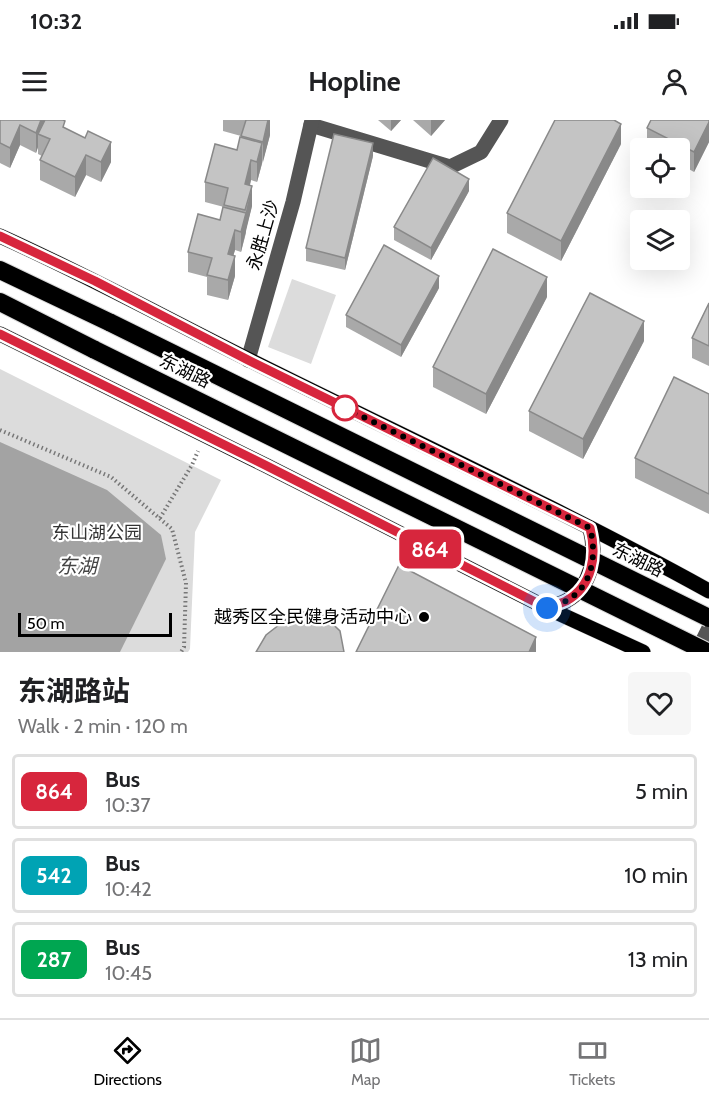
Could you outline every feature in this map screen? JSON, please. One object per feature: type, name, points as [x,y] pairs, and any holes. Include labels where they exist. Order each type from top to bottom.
[{"type":"highway","name":"东湖路","points":[[0,270],[111,322],[709,618]]},
{"type":"highway","name":"东湖路","points":[[0,302],[707,652]]},
{"type":"main road","points":[[0,236],[95,281],[248,360],[590,528],[709,591]]},
{"type":"main road","points":[[0,334],[547,608],[643,652]]},
{"type":"main road","points":[[547,608],[565,602],[583,587],[589,576],[594,549],[590,528]]},
{"type":"street","points":[[312,123],[450,167],[481,153],[501,120]]},
{"type":"street","name":"永胜上沙","points":[[248,360],[293,202],[312,123]]},
{"type":"street","points":[[697,652],[709,628]]},
{"type":"path","points":[[0,430],[111,477],[172,529],[186,583],[184,647],[181,652]]},
{"type":"path","points":[[160,519],[192,465],[205,436]]},
{"type":"green space","points":[[292,279],[336,295],[311,364],[268,347]]},
{"type":"green space","name":"东山湖公园","points":[[0,369],[221,480],[195,532],[190,649],[188,652],[0,652]]},
{"type":"water","name":"东湖","points":[[0,442],[107,490],[161,535],[166,559],[120,652],[0,652]]},
{"type":"building","points":[[0,120],[41,120],[36,133],[20,125],[10,148],[0,143]]},
{"type":"building","points":[[45,120],[63,120],[65,121],[63,127],[85,138],[88,131],[111,142],[101,162],[86,155],[75,177],[40,160],[50,139],[38,134]]},
{"type":"building","points":[[246,120],[268,120],[263,142],[241,136]]},
{"type":"building","points":[[555,120],[614,120],[621,124],[561,241],[507,213]]},
{"type":"building","points":[[651,120],[709,120],[694,152],[690,150],[690,138],[667,138],[647,128]]},
{"type":"building","points":[[334,134],[373,143],[345,258],[306,248]]},
{"type":"building","points":[[240,137],[262,143],[257,162],[251,160],[245,184],[252,186],[245,210],[224,205],[228,188],[205,182],[215,144],[237,150]]},
{"type":"building","points":[[433,158],[469,179],[431,248],[394,227]]},
{"type":"building","points":[[223,207],[246,213],[241,232],[235,230],[228,254],[235,256],[228,280],[207,275],[212,258],[188,252],[198,214],[220,220]]},
{"type":"building","points":[[384,245],[439,276],[401,345],[346,315]]},
{"type":"building","points":[[493,249],[547,277],[486,394],[433,367]]},
{"type":"building","points":[[590,293],[644,321],[583,439],[529,411]]},
{"type":"building","points":[[709,303],[709,346],[692,338]]},
{"type":"building","points":[[674,377],[709,394],[709,494],[635,458]]},
{"type":"building","name":"越秀区全民健身活动中心","points":[[399,565],[536,637],[529,652],[356,652]]},
{"type":"building","points":[[304,612],[322,614],[340,631],[344,652],[256,652],[266,635],[288,618]]},
{"type":"bus line","name":"864","points":[[0,236],[41,254],[248,360],[590,528],[594,549],[589,576],[583,587],[565,602],[547,608],[0,334]]},
{"type":"place","name":"越秀区全民健身活动中心","points":[[424,617]]},
{"type":"route","points":[[345,408],[590,528],[594,549],[589,576],[583,587],[565,602],[547,608]]}]
